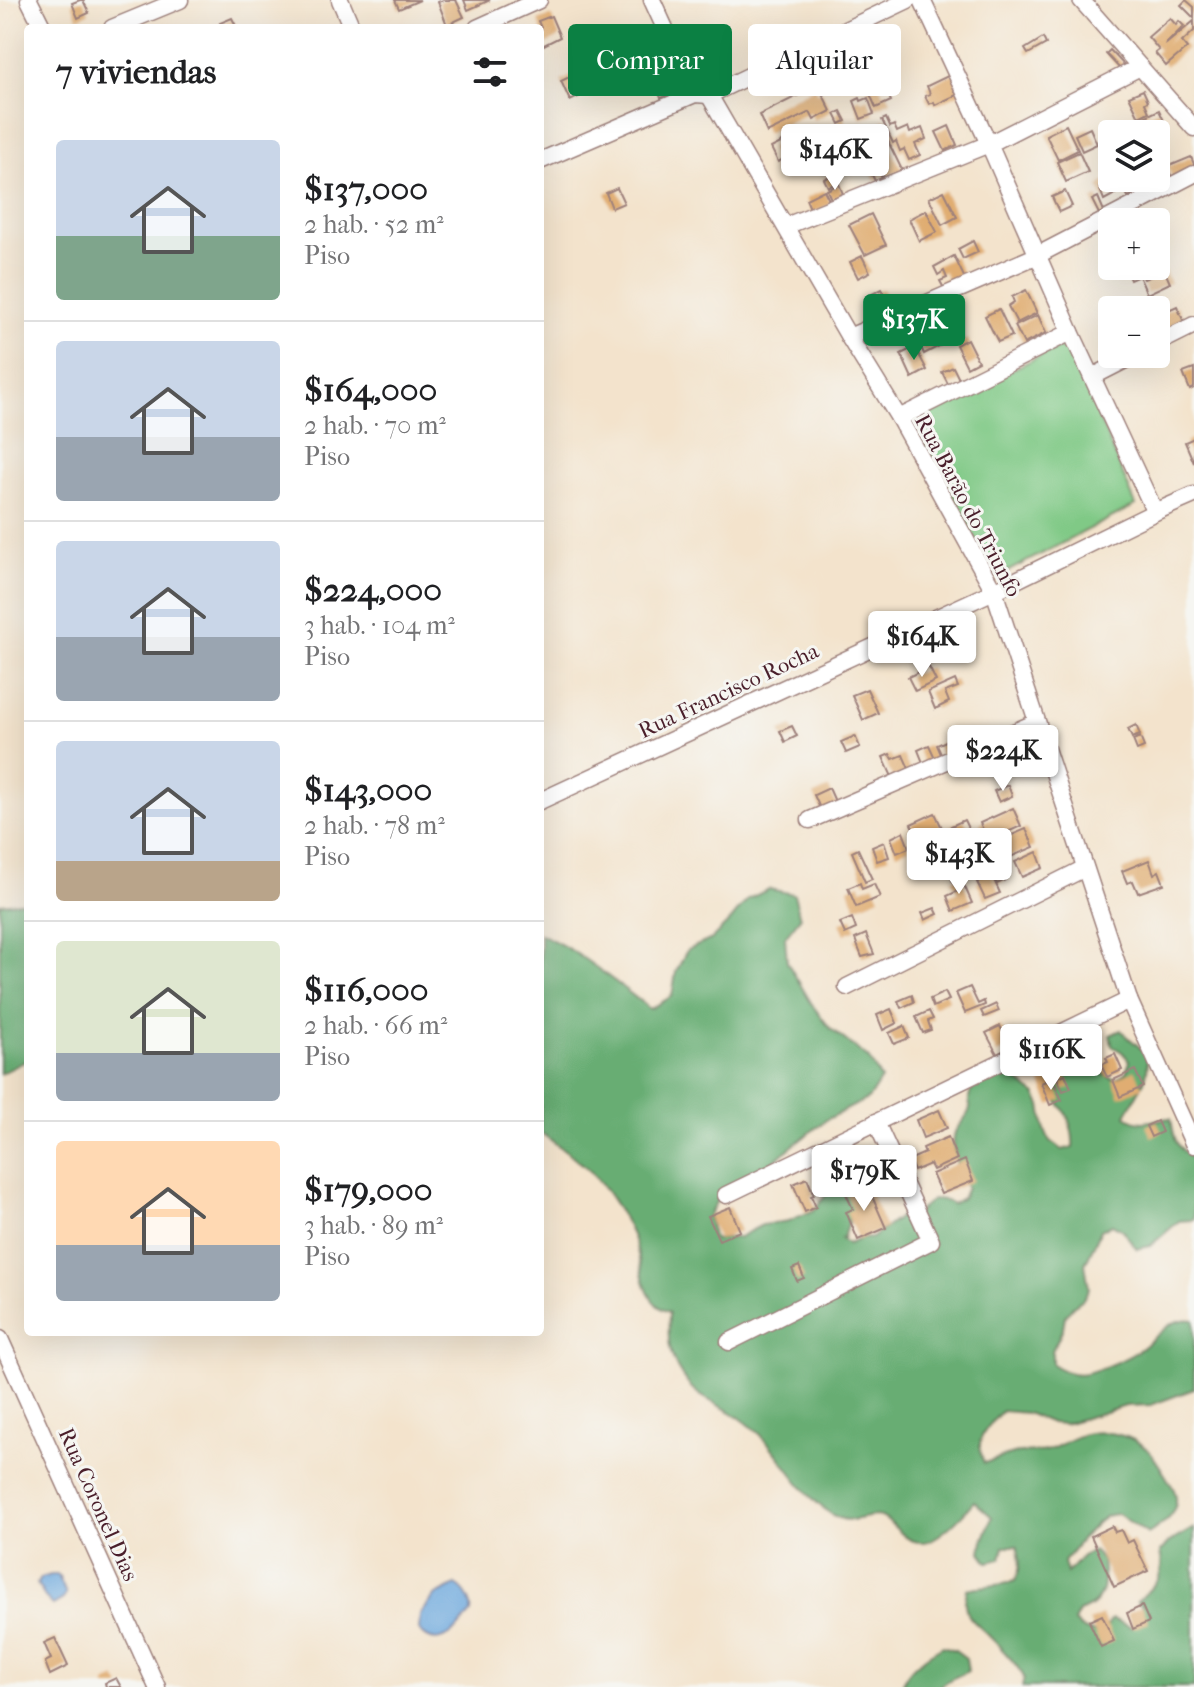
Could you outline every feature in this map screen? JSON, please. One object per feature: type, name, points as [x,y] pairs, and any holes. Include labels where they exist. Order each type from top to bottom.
[{"type":"street","points":[[29,0],[41,24]]},
{"type":"street","points":[[122,24],[180,0]]},
{"type":"street","points":[[340,0],[350,24]]},
{"type":"street","points":[[486,24],[539,0]]},
{"type":"street","name":"Rua Barão do Triunfo","points":[[652,0],[665,24]]},
{"type":"street","points":[[732,81],[908,0]]},
{"type":"street","points":[[922,0],[1155,512]]},
{"type":"street","points":[[1081,0],[1194,128]]},
{"type":"street","points":[[786,226],[989,144],[1140,67]]},
{"type":"street","points":[[544,159],[700,96]]},
{"type":"street","name":"Rua Barão do Triunfo","points":[[703,96],[786,226],[899,418],[994,591],[1129,1000],[1194,1145]]},
{"type":"street","points":[[849,337],[1038,255],[1194,174]]},
{"type":"street","points":[[1170,337],[1194,325]]},
{"type":"street","points":[[899,418],[1071,332]]},
{"type":"street","points":[[1092,377],[1110,368]]},
{"type":"street","name":"Rua Francisco Rocha","points":[[544,799],[1194,495]]},
{"type":"street","points":[[810,820],[1037,722]]},
{"type":"street","points":[[847,987],[1085,868]]},
{"type":"street","points":[[726,1195],[1129,1000]]},
{"type":"street","points":[[729,1342],[931,1241],[876,1122]]},
{"type":"street","name":"Rua Coronel Dias","points":[[0,1339],[157,1687]]},
{"type":"green space","points":[[1067,343],[1136,505],[997,577],[909,419]]},
{"type":"green space","points":[[769,889],[794,894],[800,918],[785,937],[787,962],[830,1028],[868,1058],[881,1079],[869,1098],[826,1120],[767,1166],[721,1194],[708,1216],[714,1240],[739,1237],[762,1225],[789,1221],[814,1210],[849,1171],[873,1173],[865,1196],[850,1216],[841,1239],[848,1244],[872,1238],[901,1216],[913,1217],[930,1201],[939,1199],[952,1204],[962,1198],[967,1188],[956,1161],[955,1132],[969,1111],[972,1089],[988,1071],[992,1068],[1004,1070],[1035,1094],[1050,1141],[1062,1150],[1073,1147],[1073,1142],[1068,1118],[1054,1093],[1057,1055],[1067,1047],[1116,1079],[1126,1072],[1130,1061],[1112,1046],[1110,1035],[1121,1030],[1145,1054],[1145,1078],[1126,1116],[1143,1122],[1171,1118],[1176,1142],[1194,1159],[1194,1218],[1179,1221],[1150,1246],[1137,1249],[1122,1230],[1112,1224],[1101,1230],[1085,1264],[1089,1288],[1083,1299],[1065,1316],[1052,1351],[1052,1364],[1075,1374],[1095,1370],[1134,1354],[1171,1324],[1194,1320],[1194,1389],[1151,1405],[1126,1406],[1064,1424],[1051,1423],[1027,1413],[1002,1411],[983,1434],[980,1447],[984,1463],[1016,1454],[1045,1451],[1087,1434],[1106,1433],[1125,1436],[1148,1450],[1172,1486],[1175,1508],[1161,1525],[1148,1534],[1118,1514],[1106,1516],[1089,1531],[1064,1562],[1067,1573],[1082,1556],[1093,1551],[1102,1560],[1103,1585],[1098,1598],[1079,1612],[1074,1622],[1083,1630],[1094,1633],[1105,1628],[1112,1619],[1133,1628],[1142,1606],[1137,1602],[1160,1575],[1160,1552],[1168,1543],[1194,1528],[1194,1687],[1022,1687],[1024,1677],[1020,1671],[972,1620],[965,1602],[967,1589],[1015,1581],[1018,1572],[1020,1559],[1017,1546],[1004,1546],[1001,1559],[988,1562],[981,1552],[992,1517],[974,1501],[943,1532],[922,1542],[905,1536],[881,1517],[845,1520],[828,1512],[807,1493],[760,1434],[687,1383],[671,1353],[669,1312],[660,1308],[648,1292],[635,1243],[619,1210],[591,1172],[544,1135],[544,936],[584,959],[650,1009],[672,996],[676,972],[687,950],[712,939],[748,899]]},
{"type":"green space","points":[[24,901],[24,1062],[0,1074],[0,904]]},
{"type":"green space","points":[[943,1646],[966,1658],[968,1671],[940,1687],[902,1687],[912,1668]]},
{"type":"water","points":[[58,1575],[66,1594],[53,1605],[37,1584],[40,1578]]},
{"type":"water","points":[[456,1585],[468,1597],[471,1613],[447,1636],[440,1639],[426,1637],[419,1630],[420,1615],[436,1595]]},
{"type":"building","points":[[83,0],[89,13],[78,18],[72,3]]},
{"type":"building","points":[[395,0],[420,0],[399,9]]},
{"type":"building","points":[[456,0],[464,17],[447,24],[438,2]]},
{"type":"building","points":[[464,0],[490,0],[468,10]]},
{"type":"building","points":[[1186,0],[1194,7],[1194,18],[1181,5]]},
{"type":"building","points":[[551,16],[560,37],[544,45],[544,24],[538,21]]},
{"type":"building","points":[[232,18],[235,24],[220,24]]},
{"type":"building","points":[[1170,18],[1176,25],[1179,21],[1184,26],[1165,45],[1194,21],[1194,31],[1182,42],[1187,48],[1166,66],[1155,53],[1159,50],[1148,37]]},
{"type":"building","points":[[1043,38],[1046,44],[1028,54],[1025,49]]},
{"type":"building","points":[[1110,50],[1126,67],[1122,71],[1106,54]]},
{"type":"building","points":[[954,73],[963,92],[935,105],[934,102],[929,104],[925,96],[930,94],[927,86]]},
{"type":"building","points":[[568,78],[568,96],[580,96],[570,101],[561,81]]},
{"type":"building","points":[[1143,90],[1149,112],[1139,117],[1129,96]]},
{"type":"building","points":[[797,96],[824,96],[831,111],[814,120],[810,112],[767,133],[759,115]]},
{"type":"building","points":[[871,96],[889,96],[891,101],[876,108]]},
{"type":"building","points":[[860,98],[861,101],[868,98],[874,114],[861,119],[854,101]]},
{"type":"building","points":[[1159,110],[1164,120],[1141,120]]},
{"type":"building","points":[[841,111],[846,121],[840,124],[835,114]]},
{"type":"building","points":[[886,118],[890,127],[894,125],[897,132],[908,127],[910,133],[922,128],[926,139],[915,144],[920,155],[909,160],[904,149],[900,151],[882,120]]},
{"type":"building","points":[[1066,125],[1078,150],[1058,160],[1046,135]]},
{"type":"building","points":[[949,126],[957,145],[945,151],[936,132]]},
{"type":"building","points":[[1090,128],[1097,144],[1082,151],[1075,135]]},
{"type":"building","points":[[798,134],[805,148],[778,162],[771,148]]},
{"type":"building","points":[[886,137],[902,170],[884,178],[869,145]]},
{"type":"building","points":[[1079,152],[1088,172],[1066,182],[1057,162]]},
{"type":"building","points":[[1191,157],[1194,173],[1174,182],[1170,166]]},
{"type":"building","points":[[876,165],[882,178],[875,181],[869,169]]},
{"type":"building","points":[[834,174],[838,182],[828,187],[824,179]]},
{"type":"building","points":[[839,184],[843,194],[831,199],[827,190]]},
{"type":"building","points":[[617,188],[624,203],[612,208],[606,193]]},
{"type":"building","points":[[824,190],[831,204],[812,213],[806,199]]},
{"type":"building","points":[[944,191],[957,217],[942,225],[929,198]]},
{"type":"building","points":[[1065,191],[1072,206],[1059,212],[1052,197]]},
{"type":"building","points":[[1101,192],[1114,192],[1115,194],[1104,200]]},
{"type":"building","points":[[1098,197],[1103,208],[1098,208],[1098,212],[1092,200]]},
{"type":"building","points":[[926,210],[937,232],[919,241],[909,219]]},
{"type":"building","points":[[871,214],[886,245],[865,255],[849,225]]},
{"type":"building","points":[[973,241],[978,252],[963,259],[958,249]]},
{"type":"building","points":[[862,256],[870,272],[858,278],[850,262]]},
{"type":"building","points":[[954,256],[966,281],[947,294],[940,281],[947,278],[944,271],[938,275],[934,267]]},
{"type":"building","points":[[1141,280],[1169,280],[1170,283],[1147,294]]},
{"type":"building","points":[[882,289],[894,313],[880,320],[868,296]]},
{"type":"building","points":[[1026,290],[1037,313],[1017,323],[1008,306],[1014,302],[1012,297]]},
{"type":"building","points":[[1177,306],[1186,327],[1170,334],[1170,309]]},
{"type":"building","points":[[999,309],[1012,336],[998,342],[985,316]]},
{"type":"building","points":[[1038,315],[1046,333],[1024,344],[1015,326]]},
{"type":"building","points":[[937,331],[943,344],[924,354],[918,341]]},
{"type":"building","points":[[967,339],[978,361],[967,367],[956,345]]},
{"type":"building","points":[[915,347],[927,370],[912,378],[901,354]]},
{"type":"building","points":[[953,367],[960,381],[949,386],[942,372]]},
{"type":"building","points":[[1194,369],[1194,388],[1190,390],[1183,373]]},
{"type":"building","points":[[1194,438],[1194,463],[1185,442]]},
{"type":"building","points":[[929,667],[936,681],[915,691],[908,677]]},
{"type":"building","points":[[955,680],[958,687],[945,692],[949,702],[935,709],[928,692]]},
{"type":"building","points":[[867,689],[878,713],[863,720],[852,695]]},
{"type":"building","points":[[1136,725],[1140,735],[1132,738],[1128,729]]},
{"type":"building","points":[[792,726],[797,736],[785,742],[780,731]]},
{"type":"building","points":[[959,735],[965,749],[943,759],[937,745]]},
{"type":"building","points":[[855,736],[860,747],[846,753],[841,742]]},
{"type":"building","points":[[1140,737],[1144,747],[1137,750],[1133,740]]},
{"type":"building","points":[[929,745],[936,760],[924,765],[918,750]]},
{"type":"building","points":[[890,754],[893,759],[903,755],[910,771],[893,779],[883,757]]},
{"type":"building","points":[[1008,785],[1012,796],[999,802],[994,791]]},
{"type":"building","points":[[829,788],[837,806],[822,813],[814,795]]},
{"type":"building","points":[[1013,808],[1021,826],[988,841],[980,823]]},
{"type":"building","points":[[935,813],[944,832],[920,843],[911,824]]},
{"type":"building","points":[[964,820],[975,843],[962,850],[951,826]]},
{"type":"building","points":[[1026,829],[1034,847],[1008,858],[1000,840]]},
{"type":"building","points":[[903,832],[909,848],[897,853],[891,838]]},
{"type":"building","points":[[884,842],[889,857],[877,861],[872,847]]},
{"type":"building","points":[[858,849],[872,879],[865,882],[852,852]]},
{"type":"building","points":[[1037,852],[1043,868],[1022,877],[1015,862]]},
{"type":"building","points":[[1149,860],[1154,874],[1159,871],[1164,884],[1138,893],[1133,881],[1127,883],[1122,871]]},
{"type":"building","points":[[989,869],[1000,893],[985,899],[977,882],[980,881],[977,874]]},
{"type":"building","points":[[1000,870],[1005,880],[997,884],[992,873]]},
{"type":"building","points":[[960,876],[972,903],[953,911],[947,896],[958,891],[952,880]]},
{"type":"building","points":[[860,883],[862,889],[874,884],[880,897],[856,907],[848,888]]},
{"type":"building","points":[[935,908],[938,914],[925,920],[922,913]]},
{"type":"building","points":[[852,918],[856,929],[845,934],[840,923]]},
{"type":"building","points":[[866,934],[874,954],[862,957],[855,939]]},
{"type":"building","points":[[970,987],[978,1004],[984,1001],[985,1005],[965,1013],[956,993]]},
{"type":"building","points":[[945,992],[949,1000],[933,1007],[930,999]]},
{"type":"building","points":[[912,995],[914,1002],[901,1008],[898,1001]]},
{"type":"building","points":[[996,1004],[999,1011],[984,1017],[981,1011]]},
{"type":"building","points":[[891,1009],[897,1023],[883,1030],[877,1015]]},
{"type":"building","points":[[929,1011],[933,1019],[928,1021],[931,1030],[923,1033],[916,1017]]},
{"type":"building","points":[[904,1026],[909,1038],[894,1044],[889,1033]]},
{"type":"building","points":[[1000,1026],[1011,1047],[997,1054],[986,1033]]},
{"type":"building","points":[[1115,1054],[1122,1070],[1107,1077],[1101,1065],[1108,1062],[1106,1058]]},
{"type":"building","points":[[1135,1070],[1143,1087],[1120,1097],[1113,1080]]},
{"type":"building","points":[[1065,1074],[1071,1088],[1063,1091],[1057,1078]]},
{"type":"building","points":[[1052,1078],[1062,1100],[1050,1105],[1041,1083]]},
{"type":"building","points":[[939,1110],[947,1128],[923,1138],[916,1120]]},
{"type":"building","points":[[1157,1121],[1162,1132],[1151,1137],[1146,1126]]},
{"type":"building","points":[[948,1137],[957,1159],[933,1170],[930,1164],[914,1171],[909,1160],[925,1153],[923,1148]]},
{"type":"building","points":[[965,1160],[973,1181],[941,1194],[932,1174]]},
{"type":"building","points":[[807,1178],[816,1207],[805,1212],[793,1184]]},
{"type":"building","points":[[867,1185],[886,1228],[858,1240],[846,1212],[853,1209],[846,1194]]},
{"type":"building","points":[[730,1207],[740,1231],[719,1240],[708,1216]]},
{"type":"building","points":[[799,1266],[804,1278],[797,1281],[792,1269]]},
{"type":"building","points":[[1112,1526],[1115,1532],[1121,1530],[1127,1543],[1133,1540],[1148,1571],[1114,1587],[1091,1536]]},
{"type":"building","points":[[1142,1606],[1149,1622],[1133,1629],[1127,1613]]},
{"type":"building","points":[[1102,1615],[1114,1641],[1101,1647],[1089,1621]]},
{"type":"building","points":[[55,1638],[68,1666],[50,1675],[45,1662],[51,1659],[44,1643]]},
{"type":"building","points":[[116,1678],[121,1687],[106,1687],[105,1683]]}]
